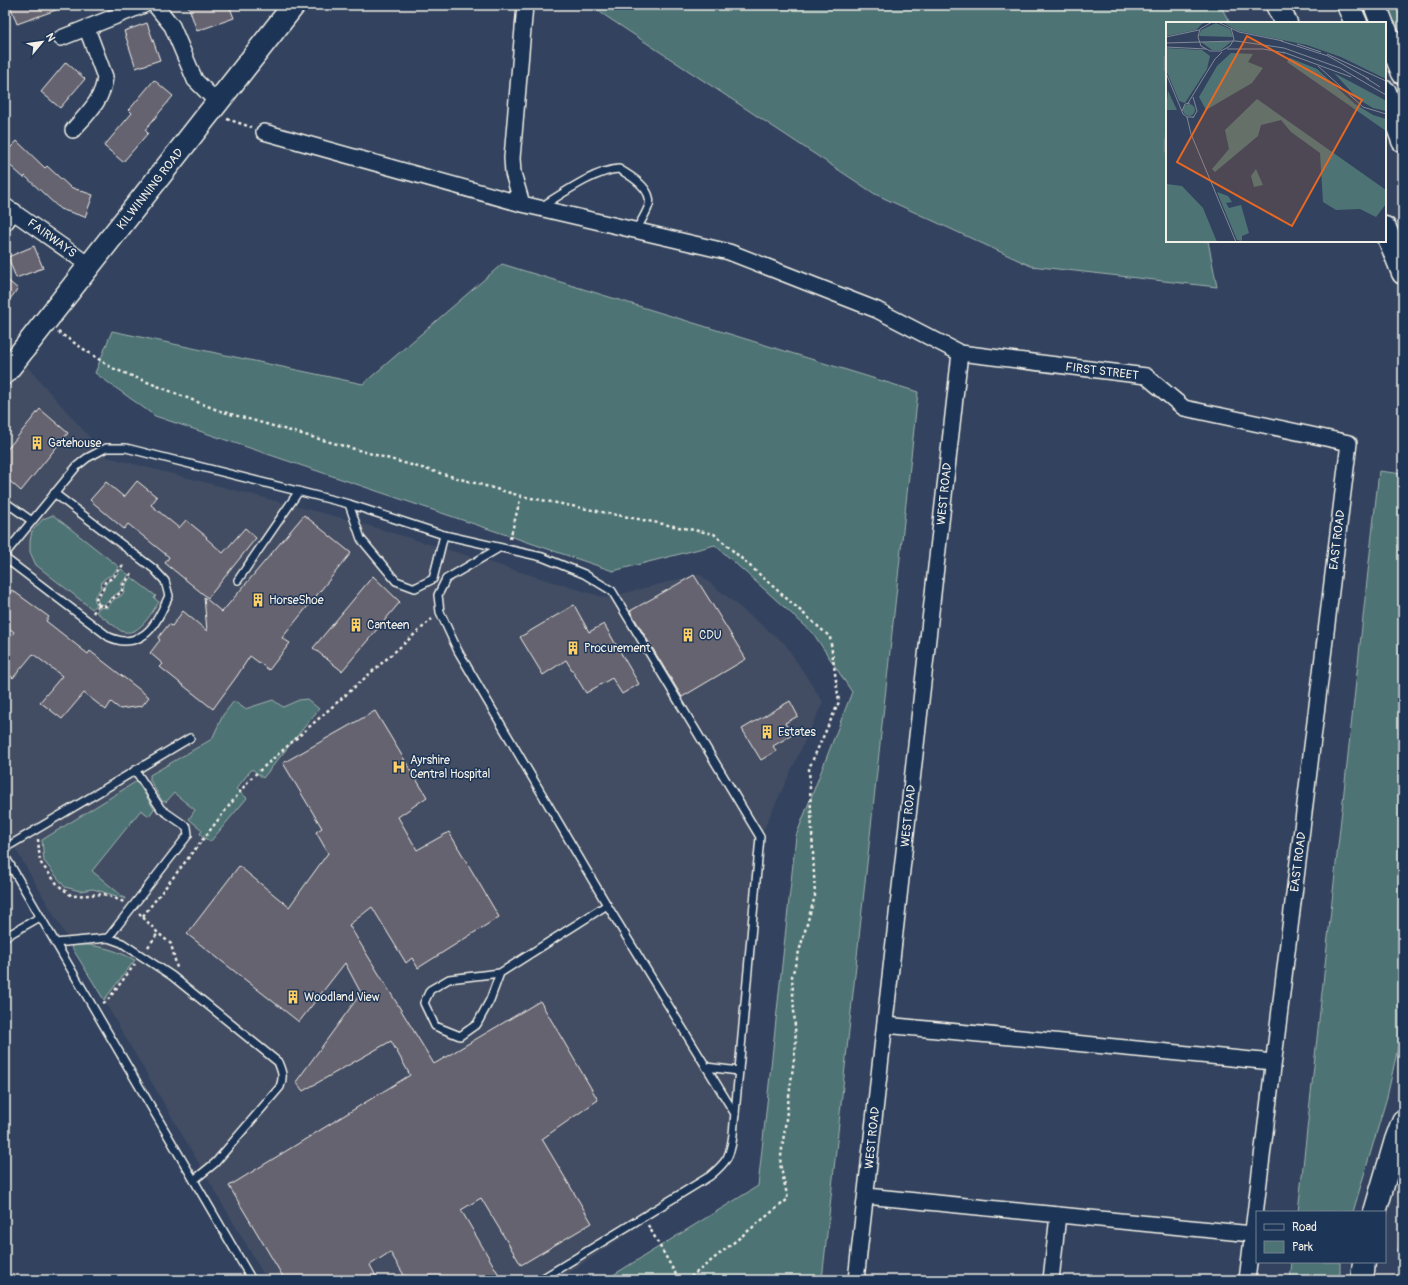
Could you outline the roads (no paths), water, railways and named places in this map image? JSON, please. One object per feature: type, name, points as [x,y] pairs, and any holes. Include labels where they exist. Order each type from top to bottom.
[{"type":"main road","name":"KILWINNING ROAD","points":[[5,373],[294,5]]},
{"type":"main road","points":[[1277,5],[1286,22]]},
{"type":"main road","points":[[1348,5],[1356,22]]},
{"type":"main road","points":[[1375,5],[1382,22]]},
{"type":"main road","points":[[1386,31],[1403,73]]},
{"type":"main road","points":[[1386,95],[1403,141]]},
{"type":"main road","points":[[1386,230],[1403,273]]},
{"type":"main road","points":[[1374,1211],[1403,1121]]},
{"type":"main road","points":[[1362,1280],[1364,1263]]},
{"type":"street","points":[[61,38],[144,5]]},
{"type":"street","points":[[155,5],[172,26],[195,80],[214,108]]},
{"type":"street","points":[[522,204],[513,174],[512,158],[525,5]]},
{"type":"street","points":[[73,130],[97,104],[104,86],[105,77],[86,29]]},
{"type":"street","points":[[264,132],[522,204],[729,252],[877,310],[960,353]]},
{"type":"street","name":"FAIRWAYS","points":[[5,223],[10,209],[90,266]]},
{"type":"street","name":"FIRST STREET","points":[[960,353],[1146,376],[1184,408],[1349,443]]},
{"type":"street","name":"WEST ROAD","points":[[856,1280],[960,353]]},
{"type":"street","name":"EAST ROAD","points":[[1247,1280],[1349,443]]},
{"type":"street","points":[[885,1025],[1273,1062]]},
{"type":"street","points":[[866,1196],[1252,1234]]},
{"type":"street","points":[[1051,1280],[1058,1215]]},
{"type":"lane","points":[[539,208],[567,190],[590,178],[611,169],[620,169],[642,186],[648,194],[649,204],[636,230]]},
{"type":"lane","points":[[5,554],[77,466],[87,458],[106,448],[126,448],[348,504],[444,535],[542,557],[584,574],[612,591],[760,837],[735,1114],[731,1143],[727,1157],[721,1166],[710,1176],[540,1280]]},
{"type":"lane","points":[[238,580],[299,492]]},
{"type":"lane","points":[[5,558],[109,637],[123,642],[141,638],[154,626],[169,596],[165,581],[154,569],[54,493]]},
{"type":"lane","points":[[5,502],[32,522]]},
{"type":"lane","points":[[348,504],[361,539],[396,581],[415,588],[433,579],[444,535]]},
{"type":"lane","points":[[499,548],[446,579],[438,595],[440,612],[458,651],[607,905],[735,1114]]},
{"type":"lane","points":[[5,848],[190,738]]},
{"type":"lane","points":[[108,938],[188,835],[187,827],[161,809],[135,770]]},
{"type":"lane","points":[[5,856],[252,1280]]},
{"type":"lane","points":[[500,973],[490,1000],[477,1024],[460,1036],[435,1026],[424,1004],[430,990],[449,979],[500,973],[607,905]]},
{"type":"lane","points":[[5,937],[40,918]]},
{"type":"lane","points":[[55,943],[108,938],[122,943],[142,955],[182,984],[278,1062],[283,1080],[280,1087],[215,1163],[194,1180]]},
{"type":"lane","points":[[706,1067],[739,1071]]},
{"type":"place","name":"Gatehouse","points":[[37,443]]},
{"type":"place","name":"HorseShoe","points":[[258,600]]},
{"type":"place","name":"Canteen","points":[[356,625]]},
{"type":"place","name":"CDU","points":[[688,635]]},
{"type":"place","name":"Procurement","points":[[573,648]]},
{"type":"place","name":"Estates","points":[[767,732]]},
{"type":"place","name":"Ayrshire Central Hospital","points":[[399,767]]},
{"type":"place","name":"Woodland View","points":[[293,997]]}]
